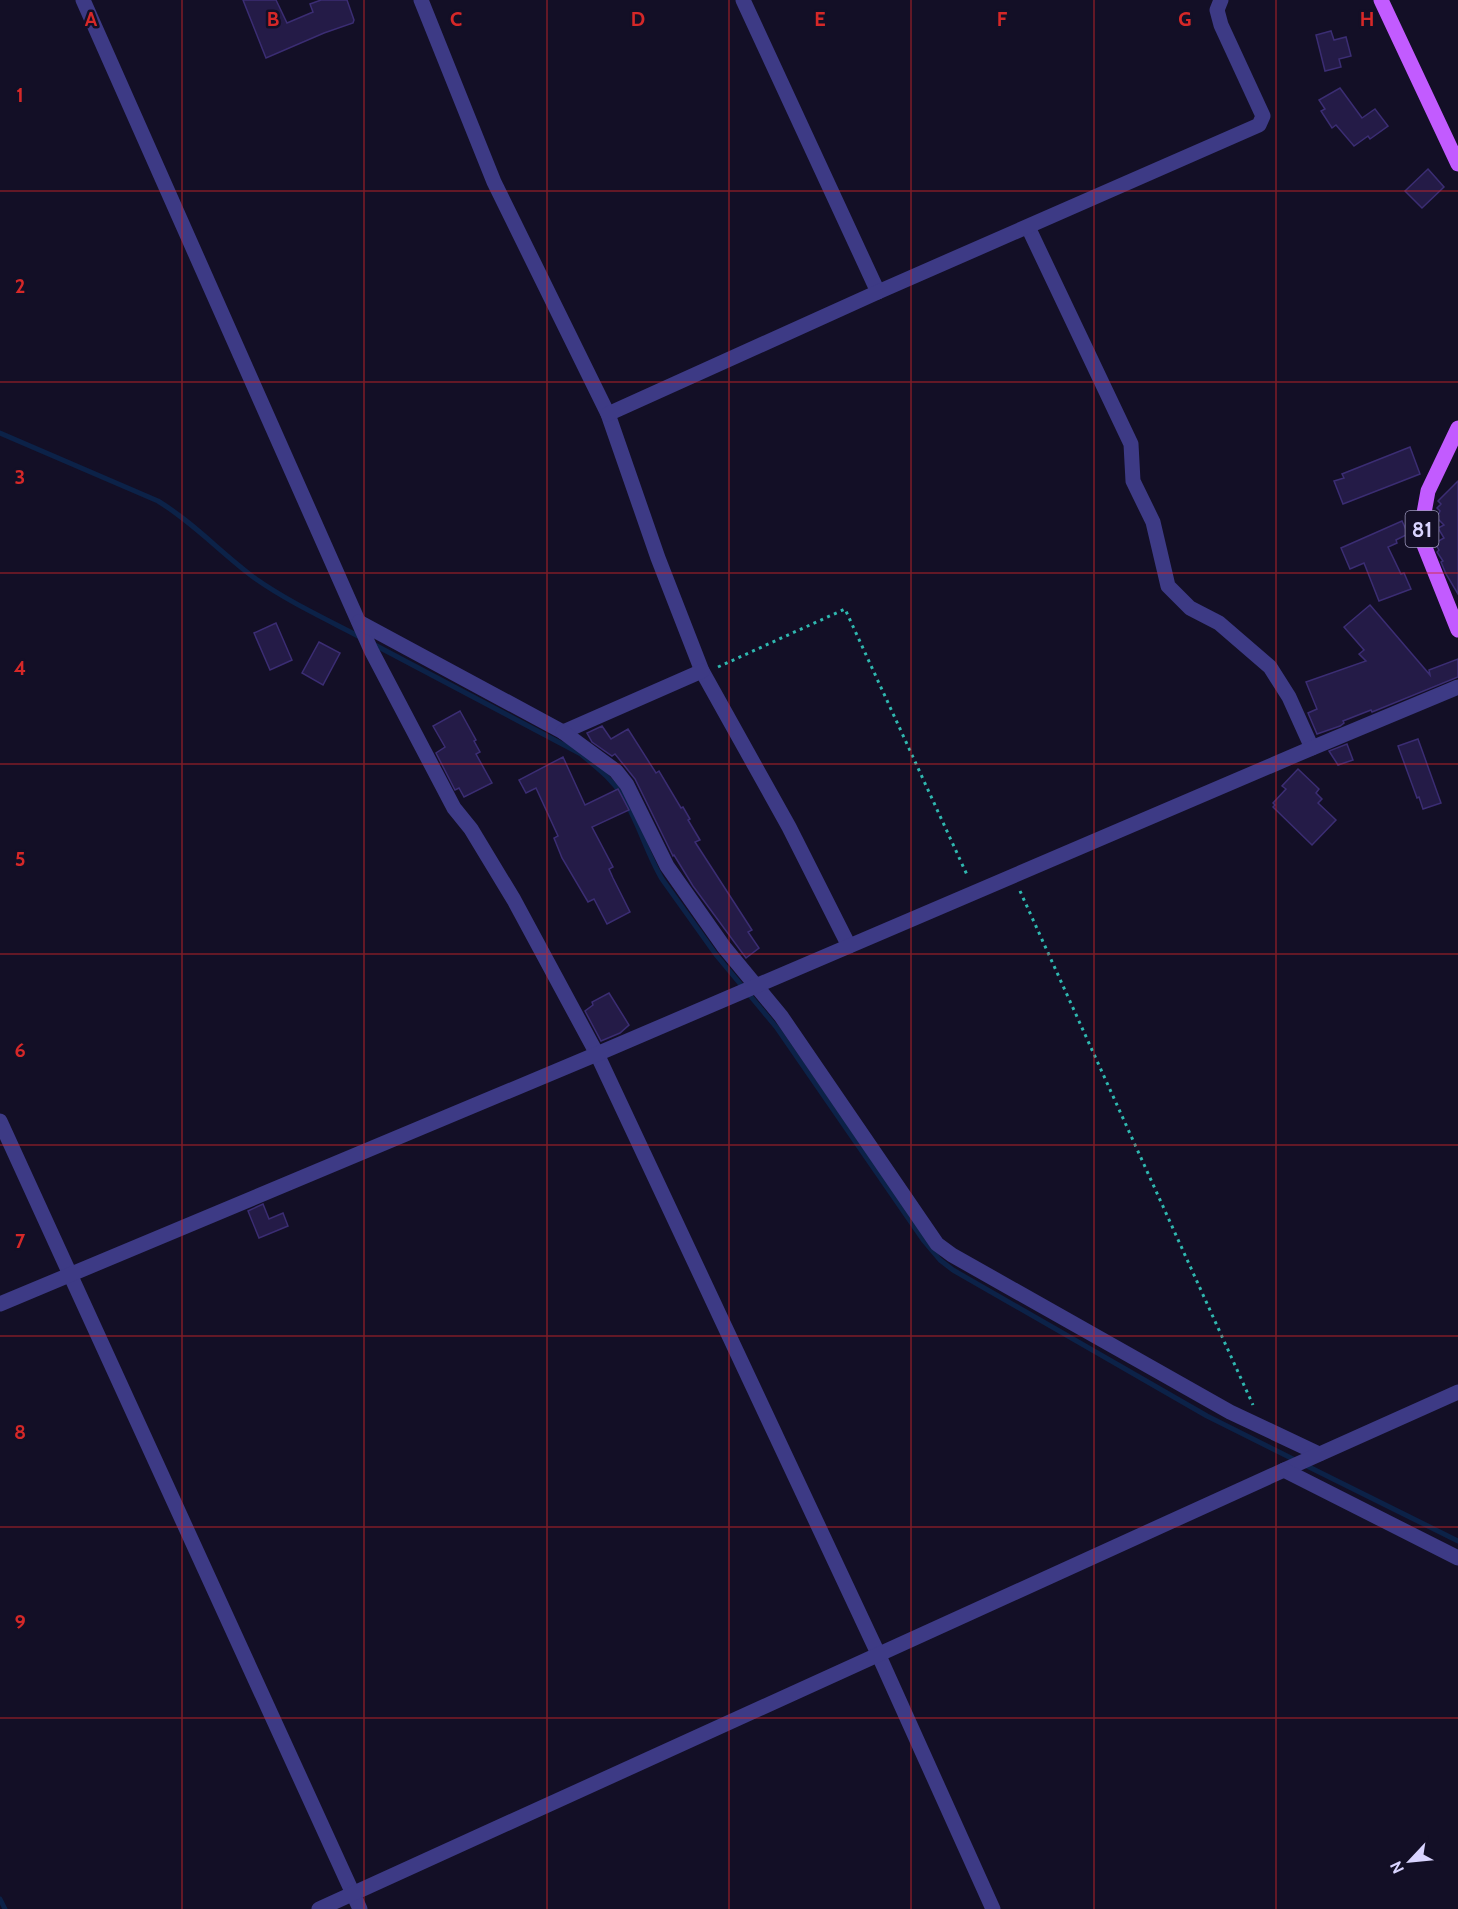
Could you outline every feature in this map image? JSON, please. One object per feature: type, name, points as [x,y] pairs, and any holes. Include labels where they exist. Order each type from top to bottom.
[{"type":"main road","points":[[1381,0],[1458,164]]},
{"type":"main road","name":"81","points":[[1458,428],[1428,491],[1422,524],[1424,545],[1458,630]]},
{"type":"street","points":[[83,0],[371,650],[454,808],[471,829],[514,900],[597,1054],[878,1654],[993,1909]]},
{"type":"street","points":[[421,0],[494,182],[608,414],[658,558],[702,670],[789,827],[849,946]]},
{"type":"street","points":[[743,0],[878,292]]},
{"type":"street","points":[[608,414],[878,292],[1259,125],[1263,116],[1221,25],[1217,10],[1221,0]]},
{"type":"street","points":[[1028,227],[1131,444],[1133,481],[1153,522],[1168,586],[1190,608],[1219,623],[1270,667],[1289,697],[1312,748]]},
{"type":"street","points":[[361,627],[563,732],[616,771],[627,785],[667,866],[724,947],[749,989],[781,1016],[938,1244],[951,1255],[1313,1457]]},
{"type":"street","points":[[563,732],[702,670]]},
{"type":"street","points":[[0,1304],[597,1054],[1458,687]]},
{"type":"street","points":[[0,1121],[360,1909]]},
{"type":"street","points":[[320,1909],[1458,1392]]},
{"type":"street","points":[[1287,1469],[1458,1558]]},
{"type":"path","points":[[702,670],[713,669],[845,609],[975,892]]},
{"type":"path","points":[[1013,876],[1263,1428]]},
{"type":"building","points":[[243,0],[276,0],[287,23],[313,12],[310,4],[321,0],[347,0],[354,20],[353,23],[266,58]]},
{"type":"building","points":[[1331,31],[1334,40],[1346,37],[1351,56],[1339,59],[1341,67],[1325,71],[1316,35]]},
{"type":"building","points":[[1340,88],[1362,118],[1375,109],[1388,126],[1370,139],[1368,136],[1354,146],[1336,125],[1332,128],[1321,111],[1325,109],[1319,100]]},
{"type":"building","points":[[1428,169],[1444,187],[1422,208],[1405,191]]},
{"type":"building","points":[[1410,447],[1420,474],[1343,504],[1334,481],[1344,478],[1342,474]]},
{"type":"building","points":[[1458,481],[1458,594],[1446,574],[1435,543],[1444,538],[1438,528],[1444,525],[1437,518],[1440,511],[1437,508],[1441,504],[1438,501]]},
{"type":"building","points":[[1402,521],[1408,534],[1388,547],[1411,589],[1379,601],[1364,563],[1350,569],[1341,548]]},
{"type":"building","points":[[1370,605],[1430,675],[1429,670],[1458,659],[1458,677],[1372,712],[1371,710],[1343,721],[1344,723],[1340,726],[1317,734],[1308,713],[1317,709],[1306,682],[1366,661],[1359,654],[1364,650],[1344,627]]},
{"type":"building","points":[[276,623],[292,660],[270,670],[254,633]]},
{"type":"building","points":[[319,642],[340,653],[323,685],[302,673]]},
{"type":"building","points":[[460,711],[476,740],[474,741],[480,752],[476,754],[492,783],[464,797],[459,788],[455,790],[436,753],[445,747],[433,726]]},
{"type":"building","points":[[602,726],[611,739],[628,729],[656,773],[659,771],[681,808],[683,807],[700,840],[695,842],[752,930],[748,932],[759,948],[746,958],[673,856],[635,779],[615,754],[612,756],[592,742],[587,733]]},
{"type":"building","points":[[1418,739],[1441,803],[1423,809],[1398,746]]},
{"type":"building","points":[[1347,744],[1353,760],[1338,765],[1329,751]]},
{"type":"building","points":[[563,757],[585,805],[618,789],[629,810],[592,827],[613,867],[609,869],[630,912],[607,924],[594,899],[588,902],[562,858],[554,838],[558,836],[536,788],[526,793],[519,780]]},
{"type":"building","points":[[1298,769],[1319,789],[1316,793],[1322,799],[1318,803],[1336,820],[1312,845],[1273,807],[1275,805],[1273,803],[1286,789],[1282,786]]},
{"type":"building","points":[[609,993],[629,1025],[620,1033],[601,1041],[585,1011],[593,1005],[592,1002]]},
{"type":"building","points":[[263,1204],[269,1219],[283,1213],[288,1226],[259,1238],[248,1211]]},
{"type":"waterway","points":[[0,433],[158,501],[184,519],[256,579],[295,603],[362,638]]},
{"type":"waterway","points":[[373,644],[581,754],[613,783],[627,804],[662,879],[717,956],[777,1028],[924,1241],[940,1260],[953,1270],[1207,1416],[1297,1461]]},
{"type":"waterway","points":[[1305,1465],[1458,1541]]},
{"type":"waterway","points":[[0,1899],[5,1909]]}]
